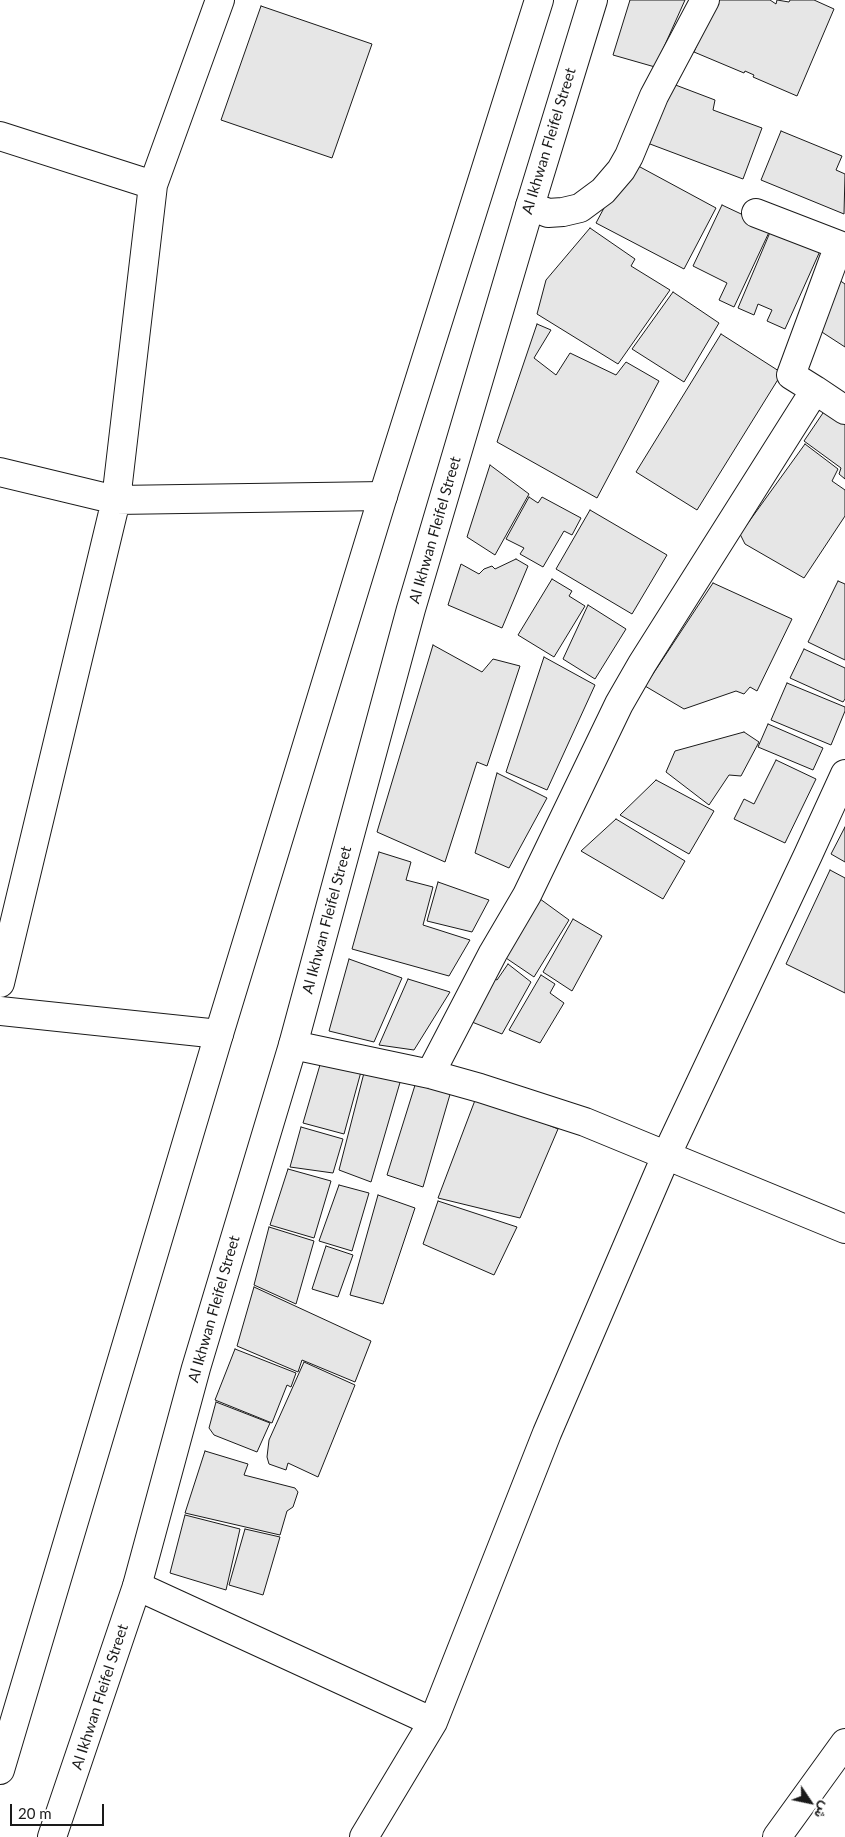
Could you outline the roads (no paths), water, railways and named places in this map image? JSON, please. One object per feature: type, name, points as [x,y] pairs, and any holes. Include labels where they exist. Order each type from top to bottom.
[{"type":"street","points":[[0,983],[116,500],[153,185],[220,0]]},
{"type":"street","points":[[0,1770],[219,1034],[383,496],[539,0]]},
{"type":"street","name":"Al Ikhwan Fleifel Street","points":[[52,1837],[137,1586],[196,1368],[292,1045],[411,609],[593,0]]},
{"type":"street","points":[[530,206],[548,213],[580,208],[603,191],[621,170],[634,146],[654,96],[705,0]]},
{"type":"street","points":[[0,136],[153,185]]},
{"type":"street","points":[[756,212],[839,245],[791,376],[845,410]]},
{"type":"street","points":[[430,1074],[493,953],[527,895],[619,704],[642,664],[815,390]]},
{"type":"street","points":[[0,472],[116,500],[383,496]]},
{"type":"street","points":[[364,1837],[433,1722],[547,1434],[666,1156],[845,774]]},
{"type":"street","points":[[0,1011],[219,1034]]},
{"type":"street","points":[[292,1045],[430,1074],[585,1122],[845,1229]]},
{"type":"street","points":[[137,1586],[433,1722]]},
{"type":"street","points":[[777,1837],[845,1743]]}]
